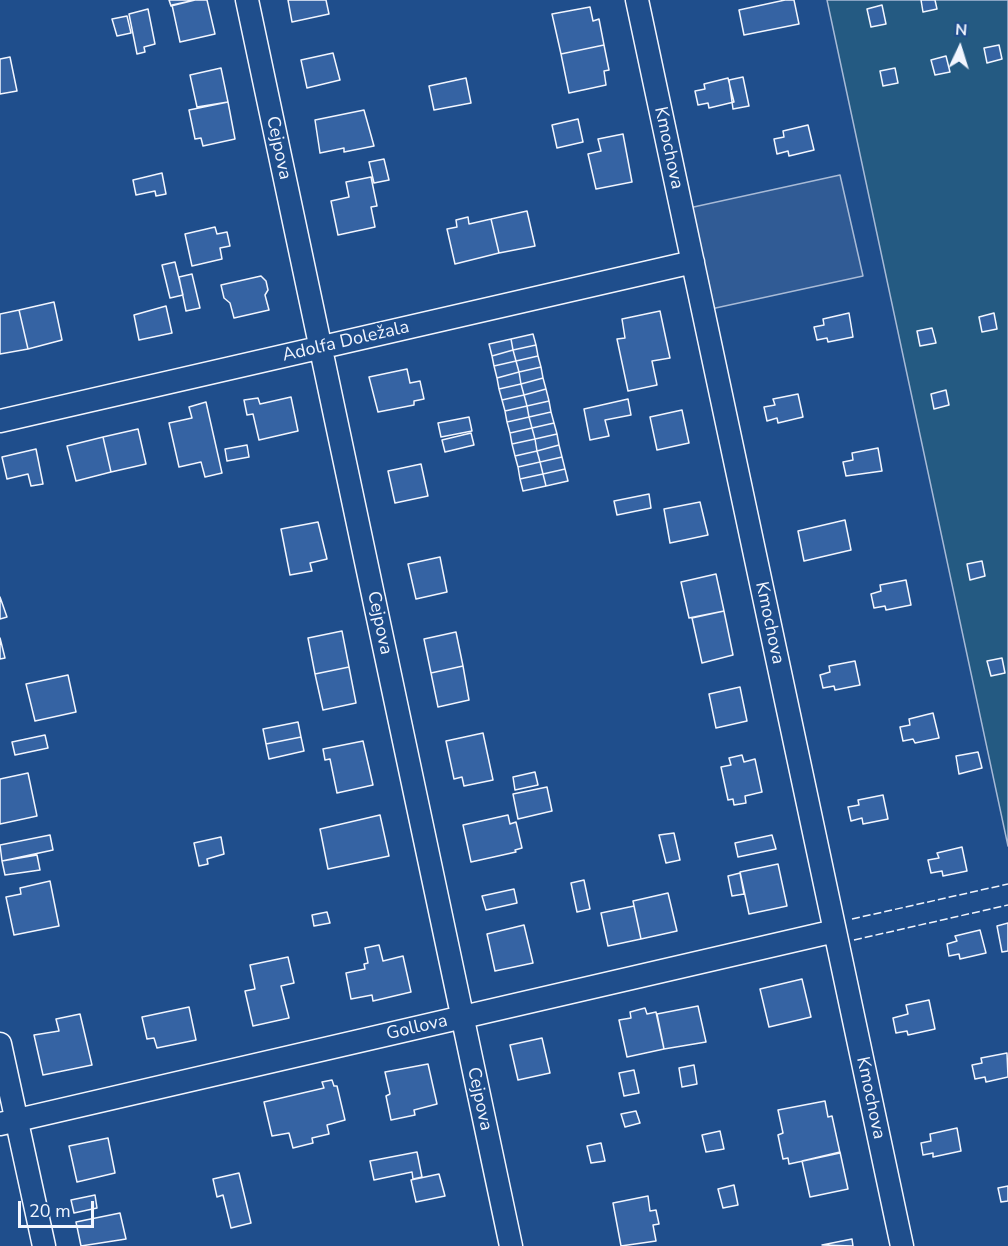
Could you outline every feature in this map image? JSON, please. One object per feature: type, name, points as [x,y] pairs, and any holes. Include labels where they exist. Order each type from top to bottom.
[{"type":"street","name":"Cejpova","points":[[247,0],[511,1246]]},
{"type":"street","name":"Kmochova","points":[[637,0],[902,1246]]},
{"type":"street","name":"Adolfa Doležala","points":[[0,421],[693,262]]},
{"type":"street","name":"Gollova","points":[[8,1122],[835,931]]},
{"type":"street","points":[[0,1044],[8,1122],[44,1246]]},
{"type":"shaded area","points":[[827,0],[1008,0],[1008,846]]},
{"type":"shaded area","points":[[840,175],[863,276],[711,309],[689,208]]},
{"type":"building","points":[[169,0],[195,0],[171,6]]},
{"type":"building","points":[[207,0],[215,34],[180,42],[172,5]]},
{"type":"building","points":[[288,0],[326,0],[329,14],[292,22]]},
{"type":"building","points":[[794,0],[799,24],[744,35],[739,10]]},
{"type":"building","points":[[921,0],[935,0],[937,9],[923,12]]},
{"type":"building","points":[[882,5],[886,24],[871,27],[867,9]]},
{"type":"building","points":[[590,7],[593,21],[599,19],[604,45],[561,54],[552,14]]},
{"type":"building","points":[[148,9],[155,44],[144,47],[145,52],[137,54],[129,14]]},
{"type":"building","points":[[127,16],[131,33],[117,36],[112,19]]},
{"type":"building","points":[[604,45],[609,70],[604,71],[606,85],[569,93],[561,54]]},
{"type":"building","points":[[999,45],[1002,59],[987,63],[984,48]]},
{"type":"building","points":[[333,53],[340,80],[307,88],[301,60]]},
{"type":"building","points":[[946,56],[950,72],[935,75],[931,60]]},
{"type":"building","points":[[10,57],[17,91],[0,94],[0,59]]},
{"type":"building","points":[[221,68],[228,102],[197,107],[190,75]]},
{"type":"building","points":[[895,68],[898,83],[883,86],[880,71]]},
{"type":"building","points":[[743,77],[749,106],[733,109],[729,80]]},
{"type":"building","points":[[466,78],[471,103],[434,110],[429,86]]},
{"type":"building","points":[[728,78],[734,102],[709,108],[708,103],[698,105],[695,91],[705,89],[704,84]]},
{"type":"building","points":[[228,102],[235,139],[203,146],[201,138],[195,139],[189,110]]},
{"type":"building","points":[[364,110],[374,146],[344,152],[344,148],[320,153],[315,120]]},
{"type":"building","points":[[578,119],[583,142],[557,148],[552,125]]},
{"type":"building","points":[[808,125],[814,150],[789,156],[788,151],[777,154],[774,139],[784,137],[783,131]]},
{"type":"building","points":[[623,134],[632,182],[596,189],[588,154],[601,151],[598,139]]},
{"type":"building","points":[[384,159],[389,180],[374,183],[369,162]]},
{"type":"building","points":[[162,173],[166,194],[156,196],[155,191],[136,195],[133,180]]},
{"type":"building","points":[[371,177],[377,206],[371,207],[375,227],[338,235],[331,201],[349,197],[346,182]]},
{"type":"building","points":[[527,211],[535,246],[499,253],[491,219]]},
{"type":"building","points":[[468,217],[469,224],[491,219],[499,253],[455,264],[447,229],[457,227],[456,220]]},
{"type":"building","points":[[215,227],[217,234],[227,232],[230,246],[220,248],[222,259],[192,266],[185,234]]},
{"type":"building","points":[[175,262],[183,295],[170,298],[162,265]]},
{"type":"building","points":[[192,274],[200,308],[186,311],[179,277]]},
{"type":"building","points":[[261,276],[266,281],[268,290],[265,295],[269,310],[234,318],[230,303],[224,298],[221,285]]},
{"type":"building","points":[[54,302],[62,340],[28,349],[19,310]]},
{"type":"building","points":[[166,306],[172,333],[139,340],[134,315]]},
{"type":"building","points":[[19,310],[28,349],[0,354],[0,314]]},
{"type":"building","points":[[660,311],[670,358],[652,361],[657,385],[628,391],[617,339],[625,338],[622,319]]},
{"type":"building","points":[[849,313],[853,337],[828,342],[827,338],[817,340],[814,327],[824,325],[823,319]]},
{"type":"building","points":[[994,313],[997,329],[982,332],[979,317]]},
{"type":"building","points":[[932,328],[936,343],[920,346],[917,331]]},
{"type":"building","points":[[533,334],[536,345],[513,350],[511,339]]},
{"type":"building","points":[[511,339],[513,350],[492,356],[489,344]]},
{"type":"building","points":[[536,345],[538,356],[516,361],[513,350]]},
{"type":"building","points":[[513,350],[516,361],[494,366],[492,356]]},
{"type":"building","points":[[538,356],[541,367],[519,372],[516,361]]},
{"type":"building","points":[[516,361],[519,372],[497,378],[494,366]]},
{"type":"building","points":[[541,367],[543,378],[521,384],[519,372]]},
{"type":"building","points":[[407,369],[410,383],[420,381],[424,399],[414,401],[414,405],[378,412],[369,377]]},
{"type":"building","points":[[519,372],[521,384],[499,389],[497,378]]},
{"type":"building","points":[[543,378],[546,389],[524,395],[521,384]]},
{"type":"building","points":[[521,384],[524,395],[502,400],[499,389]]},
{"type":"building","points":[[546,389],[549,401],[527,406],[524,395]]},
{"type":"building","points":[[946,390],[949,405],[934,409],[931,394]]},
{"type":"building","points":[[798,394],[803,417],[778,423],[777,418],[767,421],[764,407],[775,405],[773,399]]},
{"type":"building","points":[[524,395],[527,406],[505,411],[502,400]]},
{"type":"building","points":[[291,397],[298,431],[259,440],[253,414],[247,415],[244,400],[258,398],[260,404]]},
{"type":"building","points":[[628,399],[631,415],[605,420],[609,436],[590,440],[584,409]]},
{"type":"building","points":[[549,401],[551,412],[529,417],[527,406]]},
{"type":"building","points":[[206,402],[222,473],[205,477],[201,462],[179,467],[169,423],[192,418],[189,407]]},
{"type":"building","points":[[527,406],[529,417],[507,422],[505,411]]},
{"type":"building","points":[[682,410],[689,443],[657,450],[650,417]]},
{"type":"building","points":[[551,412],[554,423],[532,428],[529,417]]},
{"type":"building","points":[[469,417],[472,431],[441,437],[438,423]]},
{"type":"building","points":[[529,417],[532,428],[510,433],[507,422]]},
{"type":"building","points":[[554,423],[557,434],[535,439],[532,428]]},
{"type":"building","points":[[532,428],[535,439],[512,444],[510,433]]},
{"type":"building","points":[[138,429],[146,464],[111,472],[103,437]]},
{"type":"building","points":[[471,433],[474,445],[445,452],[442,440]]},
{"type":"building","points":[[557,434],[559,445],[537,451],[535,439]]},
{"type":"building","points":[[103,437],[111,472],[76,481],[67,446]]},
{"type":"building","points":[[535,439],[537,451],[515,456],[512,444]]},
{"type":"building","points":[[247,445],[249,457],[227,461],[225,449]]},
{"type":"building","points":[[559,445],[562,457],[540,462],[537,451]]},
{"type":"building","points":[[878,448],[882,471],[846,476],[843,462],[853,460],[852,453]]},
{"type":"building","points":[[36,449],[43,484],[31,486],[28,474],[7,479],[2,457]]},
{"type":"building","points":[[537,451],[540,462],[518,467],[515,456]]},
{"type":"building","points":[[562,457],[565,469],[543,474],[540,462]]},
{"type":"building","points":[[540,462],[543,474],[520,479],[518,467]]},
{"type":"building","points":[[421,464],[428,496],[395,503],[388,471]]},
{"type":"building","points":[[565,469],[568,481],[546,486],[543,474]]},
{"type":"building","points":[[543,474],[546,486],[523,491],[520,479]]},
{"type":"building","points":[[649,494],[651,508],[617,515],[614,501]]},
{"type":"building","points":[[700,502],[708,535],[670,543],[664,509]]},
{"type":"building","points":[[845,520],[851,550],[804,561],[798,531]]},
{"type":"building","points":[[318,522],[327,559],[310,563],[312,571],[290,575],[281,529]]},
{"type":"building","points":[[440,557],[447,592],[416,599],[408,564]]},
{"type":"building","points":[[982,561],[985,576],[970,580],[967,564]]},
{"type":"building","points":[[716,574],[724,611],[689,618],[681,582]]},
{"type":"building","points":[[906,580],[911,605],[886,610],[885,606],[874,608],[871,594],[881,591],[880,585]]},
{"type":"building","points":[[0,597],[7,617],[0,619]]},
{"type":"building","points":[[724,611],[733,655],[702,663],[692,618]]},
{"type":"building","points":[[342,631],[349,667],[315,674],[308,638]]},
{"type":"building","points":[[456,632],[463,666],[431,673],[424,639]]},
{"type":"building","points":[[0,638],[5,658],[0,659]]},
{"type":"building","points":[[1002,658],[1005,673],[991,676],[987,661]]},
{"type":"building","points":[[855,661],[860,685],[835,690],[834,686],[823,688],[820,675],[830,672],[829,666]]},
{"type":"building","points":[[463,666],[469,700],[438,707],[431,673]]},
{"type":"building","points":[[349,667],[356,703],[323,710],[315,674]]},
{"type":"building","points":[[68,675],[76,712],[35,721],[26,684]]},
{"type":"building","points":[[740,687],[747,721],[716,728],[709,694]]},
{"type":"building","points":[[933,713],[939,738],[915,743],[913,739],[903,741],[900,727],[910,725],[909,719]]},
{"type":"building","points":[[298,722],[301,737],[266,744],[263,729]]},
{"type":"building","points":[[483,733],[493,780],[464,786],[462,777],[454,779],[446,741]]},
{"type":"building","points":[[45,735],[48,748],[15,755],[12,742]]},
{"type":"building","points":[[301,737],[304,751],[269,759],[266,744]]},
{"type":"building","points":[[363,741],[373,785],[337,793],[330,759],[325,760],[323,749]]},
{"type":"building","points":[[978,752],[982,768],[959,774],[956,756]]},
{"type":"building","points":[[742,755],[744,762],[755,759],[762,792],[745,796],[746,803],[734,805],[733,799],[728,800],[721,767],[731,765],[729,758]]},
{"type":"building","points":[[535,772],[538,785],[515,790],[513,777]]},
{"type":"building","points":[[28,773],[37,816],[0,824],[0,779]]},
{"type":"building","points":[[547,787],[552,811],[518,819],[513,794]]},
{"type":"building","points":[[883,795],[888,819],[863,824],[862,818],[851,821],[848,807],[859,805],[858,800]]},
{"type":"building","points":[[380,815],[389,856],[328,869],[320,829]]},
{"type":"building","points":[[508,815],[510,824],[516,822],[522,848],[515,850],[516,852],[471,862],[463,825]]},
{"type":"building","points":[[674,833],[680,860],[666,863],[659,835]]},
{"type":"building","points":[[50,835],[53,850],[2,861],[0,845]]},
{"type":"building","points":[[772,835],[776,849],[738,857],[735,843]]},
{"type":"building","points":[[221,837],[224,854],[207,859],[208,864],[199,866],[194,843]]},
{"type":"building","points":[[962,847],[967,871],[943,876],[942,871],[931,873],[928,860],[939,858],[937,853]]},
{"type":"building","points":[[37,855],[40,870],[5,875],[2,861]]},
{"type":"building","points":[[778,864],[787,906],[749,914],[740,872]]},
{"type":"building","points":[[740,873],[744,894],[732,896],[728,876]]},
{"type":"building","points":[[584,880],[590,909],[577,912],[571,883]]},
{"type":"building","points":[[50,881],[59,926],[14,935],[6,897],[21,894],[20,888]]},
{"type":"building","points":[[514,889],[517,903],[486,910],[482,896]]},
{"type":"building","points":[[668,893],[677,931],[641,939],[633,901]]},
{"type":"building","points":[[634,906],[641,939],[608,946],[601,913]]},
{"type":"building","points":[[327,912],[330,923],[314,926],[312,915]]},
{"type":"building","points":[[1008,923],[1008,951],[1002,952],[997,926]]},
{"type":"building","points":[[524,925],[533,963],[495,971],[487,934]]},
{"type":"building","points":[[980,930],[986,953],[960,959],[959,954],[949,956],[947,944],[957,941],[955,936]]},
{"type":"building","points":[[379,945],[383,961],[403,956],[411,992],[373,1001],[372,995],[351,999],[346,973],[365,969],[364,964],[368,963],[365,948]]},
{"type":"building","points":[[288,957],[294,983],[281,986],[289,1018],[253,1026],[245,991],[255,989],[250,965]]},
{"type":"building","points":[[802,979],[811,1017],[769,1027],[760,989]]},
{"type":"building","points":[[929,1000],[935,1029],[908,1035],[907,1031],[896,1033],[893,1018],[908,1014],[906,1005]]},
{"type":"building","points":[[698,1006],[706,1042],[664,1049],[657,1014]]},
{"type":"building","points":[[189,1007],[196,1040],[157,1048],[154,1038],[147,1039],[142,1017]]},
{"type":"building","points":[[645,1008],[647,1014],[656,1012],[664,1049],[627,1057],[619,1020],[631,1018],[630,1012]]},
{"type":"building","points":[[80,1014],[92,1065],[43,1075],[34,1035],[59,1031],[56,1019]]},
{"type":"building","points":[[542,1038],[550,1073],[518,1080],[510,1045]]},
{"type":"building","points":[[1007,1053],[1008,1077],[986,1082],[985,1077],[975,1079],[972,1065],[982,1063],[981,1058]]},
{"type":"building","points":[[428,1064],[437,1104],[414,1110],[415,1115],[391,1120],[386,1096],[390,1094],[385,1072]]},
{"type":"building","points":[[694,1065],[697,1084],[682,1087],[679,1068]]},
{"type":"building","points":[[634,1070],[639,1093],[624,1096],[619,1073]]},
{"type":"building","points":[[332,1080],[334,1086],[337,1086],[345,1120],[327,1125],[329,1134],[312,1138],[313,1143],[293,1148],[289,1133],[272,1136],[264,1102],[324,1088],[322,1082]]},
{"type":"building","points":[[825,1101],[828,1117],[832,1116],[840,1153],[789,1164],[788,1158],[783,1159],[778,1135],[783,1133],[778,1110]]},
{"type":"building","points":[[636,1111],[640,1123],[625,1127],[621,1114]]},
{"type":"building","points":[[957,1128],[961,1151],[933,1157],[933,1153],[923,1155],[921,1143],[931,1141],[930,1134]]},
{"type":"building","points":[[720,1131],[724,1149],[706,1152],[702,1135]]},
{"type":"building","points":[[108,1138],[115,1173],[77,1182],[69,1146]]},
{"type":"building","points":[[601,1143],[605,1161],[591,1163],[587,1146]]},
{"type":"building","points":[[417,1152],[422,1177],[413,1179],[412,1172],[374,1180],[370,1161]]},
{"type":"building","points":[[840,1152],[848,1189],[810,1197],[802,1161]]},
{"type":"building","points":[[239,1173],[251,1223],[231,1228],[223,1195],[217,1197],[213,1179]]},
{"type":"building","points":[[439,1174],[445,1196],[416,1202],[411,1180]]},
{"type":"building","points":[[734,1185],[738,1205],[723,1208],[718,1189]]},
{"type":"building","points":[[1008,1186],[1008,1201],[1001,1202],[998,1188]]},
{"type":"building","points":[[95,1195],[97,1208],[74,1213],[71,1200]]},
{"type":"building","points":[[648,1196],[650,1211],[656,1210],[659,1224],[653,1225],[656,1241],[621,1246],[613,1203]]},
{"type":"building","points":[[120,1213],[126,1239],[81,1246],[76,1222]]},
{"type":"building","points":[[852,1239],[853,1246],[822,1245]]},
{"type":"fence","points":[[852,919],[1008,884]]},
{"type":"fence","points":[[854,940],[1008,905]]}]
